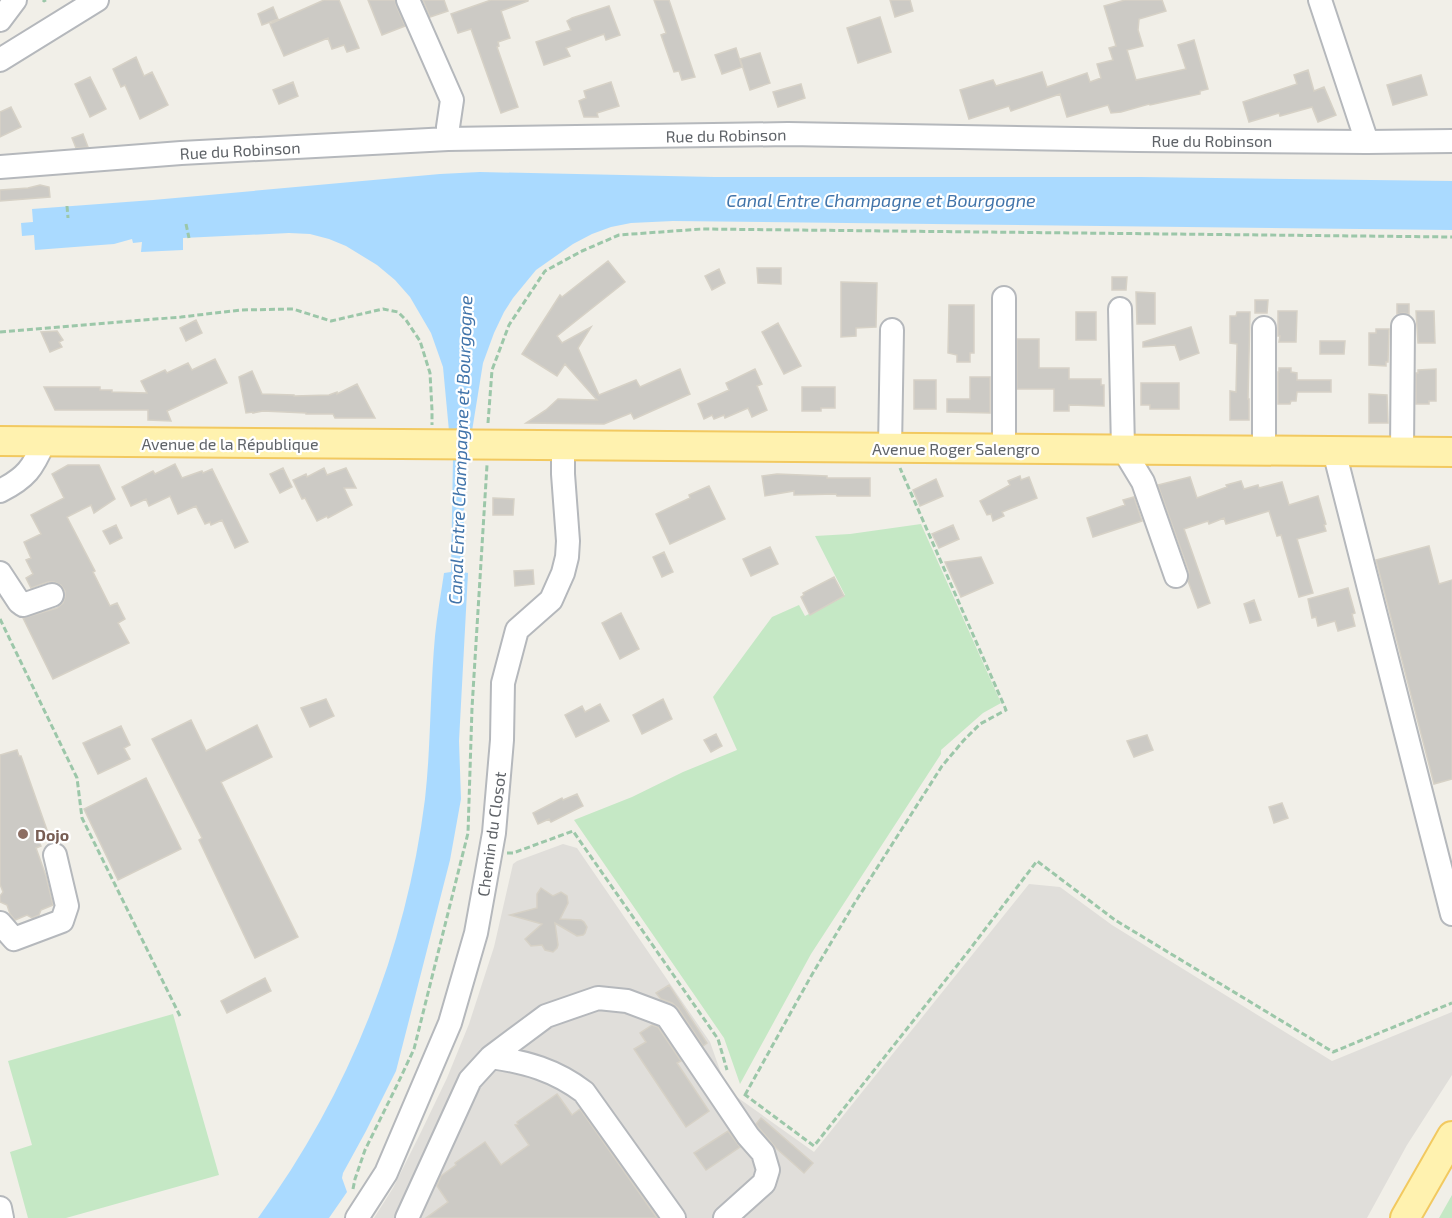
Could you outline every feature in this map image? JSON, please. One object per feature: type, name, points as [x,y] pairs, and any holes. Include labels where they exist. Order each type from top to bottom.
[{"type":"main road","name":"Avenue de la République","points":[[0,441],[459,445]]},
{"type":"main road","name":"Avenue Roger Salengro","points":[[459,445],[1452,452]]},
{"type":"main road","points":[[1405,1218],[1452,1136]]},
{"type":"street","points":[[0,20],[15,0]]},
{"type":"street","points":[[0,60],[98,0]]},
{"type":"street","points":[[408,0],[452,100],[448,139]]},
{"type":"street","points":[[1320,0],[1367,142]]},
{"type":"street","name":"Rue du Robinson","points":[[0,167],[193,153],[448,139],[788,134],[1115,140],[1452,141]]},
{"type":"street","points":[[1004,298],[1004,448]]},
{"type":"street","points":[[1120,309],[1123,449],[1143,482],[1176,576]]},
{"type":"street","points":[[1402,451],[1403,326]]},
{"type":"street","points":[[1264,328],[1264,450]]},
{"type":"street","points":[[890,448],[892,330]]},
{"type":"street","points":[[0,491],[16,483],[35,463],[44,442]]},
{"type":"street","name":"Chemin du Closot","points":[[354,1208],[386,1173],[450,1023],[476,933],[494,833],[502,740],[503,683],[517,630],[551,600],[563,573],[567,557],[563,445]]},
{"type":"street","points":[[1334,451],[1452,914]]},
{"type":"street","points":[[0,573],[23,605],[52,594]]},
{"type":"street","points":[[0,922],[14,939],[62,921],[67,906],[55,855]]},
{"type":"street","points":[[407,1218],[470,1080],[491,1057],[546,1016],[598,998],[627,1001],[667,1016],[748,1136],[762,1153],[768,1170],[764,1184],[724,1218]]},
{"type":"street","points":[[491,1057],[520,1061],[542,1068],[563,1077],[584,1092],[674,1218]]},
{"type":"street","points":[[0,1208],[2,1218]]},
{"type":"path","points":[[67,206],[68,218]]},
{"type":"path","points":[[186,224],[189,238]]},
{"type":"path","points":[[459,445],[509,325],[545,271],[582,251],[620,235],[702,229],[1452,237]]},
{"type":"path","points":[[0,332],[241,310],[293,309],[331,321],[383,309],[398,312],[420,341],[430,373],[432,410],[487,476],[472,708],[468,833],[414,1049],[365,1149],[355,1179],[354,1208]]},
{"type":"path","points":[[745,1095],[843,922],[950,754],[980,724],[1006,710],[890,448]]},
{"type":"path","points":[[0,619],[77,778],[82,818],[180,1016]]},
{"type":"path","points":[[490,854],[513,853],[573,831],[718,1039],[730,1077]]},
{"type":"path","points":[[739,1091],[814,1146],[968,953],[1037,861],[1115,920],[1334,1052],[1452,1003]]},
{"type":"shaded area","points":[[563,844],[577,848],[710,1042],[727,1090],[814,1152],[1029,884],[1060,887],[1112,925],[1332,1061],[1452,1012],[1452,1075],[1407,1145],[1367,1218],[374,1218],[393,1188],[421,1132],[447,1078],[469,1024],[494,947],[513,864]]},
{"type":"green space","points":[[921,524],[1001,703],[983,713],[941,750],[941,754],[811,954],[740,1084],[724,1038],[574,820],[737,750],[713,697],[772,617],[799,605],[805,616],[845,595],[815,536],[850,534]]},
{"type":"green space","points":[[173,1014],[219,1175],[66,1218],[28,1218],[10,1152],[32,1145],[8,1061]]},
{"type":"green space","points":[[1452,1195],[1452,1218],[1439,1218]]},
{"type":"water","name":"Canal Entre Champagne et Bourgogne","points":[[480,172],[714,177],[1141,177],[1452,181],[1452,230],[673,221],[631,223],[611,227],[573,244],[536,270],[513,298],[494,333],[483,363],[465,459],[463,572],[468,573],[459,741],[461,799],[450,860],[396,1071],[343,1173],[342,1178],[347,1192],[329,1218],[258,1218],[290,1171],[319,1122],[368,1019],[388,966],[404,911],[416,856],[427,779],[436,628],[444,573],[451,572],[453,458],[443,367],[431,333],[410,297],[395,280],[377,265],[346,246],[329,239],[310,234],[289,233],[183,238],[183,250],[141,252],[142,242],[133,243],[132,239],[114,244],[35,250],[34,235],[22,236],[21,223],[33,222],[32,209]]},
{"type":"building","points":[[324,0],[339,0],[359,48],[347,52],[344,45],[332,49],[328,38],[284,56],[270,24]]},
{"type":"building","points":[[368,0],[395,0],[405,26],[382,35]]},
{"type":"building","points":[[423,0],[444,0],[448,11],[430,17]]},
{"type":"building","points":[[491,0],[528,0],[501,11],[510,38],[498,42],[497,47],[518,107],[501,113],[471,29],[458,33],[451,14]]},
{"type":"building","points":[[654,0],[669,0],[695,77],[682,80],[679,71],[674,72],[661,35],[666,33]]},
{"type":"building","points":[[890,0],[910,0],[913,11],[895,17]]},
{"type":"building","points":[[1125,0],[1162,0],[1166,11],[1139,19],[1138,30],[1143,46],[1127,50],[1136,80],[1186,69],[1178,45],[1194,40],[1208,89],[1200,91],[1200,94],[1121,112],[1111,113],[1108,105],[1067,117],[1060,94],[1011,111],[1009,106],[969,119],[960,90],[993,80],[996,86],[1042,72],[1047,87],[1087,73],[1090,82],[1101,78],[1097,64],[1113,60],[1109,48],[1116,46],[1104,6]]},
{"type":"building","points":[[609,6],[620,35],[606,40],[604,34],[566,48],[570,56],[544,65],[536,42],[571,30],[567,21],[572,18]]},
{"type":"building","points":[[273,7],[278,19],[262,25],[258,14]]},
{"type":"building","points":[[880,17],[891,52],[858,63],[847,28]]},
{"type":"building","points":[[736,48],[742,67],[722,74],[715,55]]},
{"type":"building","points":[[760,53],[770,83],[750,90],[740,59]]},
{"type":"building","points":[[136,57],[144,76],[152,72],[168,105],[140,119],[125,85],[121,87],[113,69]]},
{"type":"building","points":[[1308,70],[1314,91],[1324,87],[1336,115],[1318,122],[1312,107],[1280,116],[1279,113],[1249,122],[1243,102],[1297,84],[1294,75]]},
{"type":"building","points":[[1421,75],[1427,95],[1393,105],[1387,85]]},
{"type":"building","points":[[90,77],[106,109],[90,117],[75,84]]},
{"type":"building","points":[[293,82],[298,96],[279,104],[273,90]]},
{"type":"building","points":[[611,82],[619,106],[597,113],[598,117],[584,117],[579,101],[586,98],[584,91]]},
{"type":"building","points":[[801,84],[805,98],[778,107],[773,92]]},
{"type":"building","points":[[11,107],[21,127],[0,137],[0,112]]},
{"type":"building","points":[[83,134],[88,147],[76,148],[72,138]]},
{"type":"building","points":[[40,185],[49,187],[50,197],[0,201],[0,190]]},
{"type":"building","points":[[608,261],[625,282],[557,336],[562,343],[591,327],[578,348],[599,395],[636,380],[640,387],[680,369],[690,394],[634,419],[631,413],[604,424],[526,423],[558,399],[597,400],[565,364],[557,376],[522,354],[560,295],[562,297]]},
{"type":"building","points":[[757,268],[781,268],[781,284],[758,283]]},
{"type":"building","points":[[719,269],[725,283],[712,290],[705,276]]},
{"type":"building","points":[[1112,277],[1127,277],[1126,290],[1112,290]]},
{"type":"building","points":[[841,282],[877,283],[876,327],[856,328],[856,336],[841,337]]},
{"type":"building","points":[[1136,292],[1155,293],[1155,324],[1137,324]]},
{"type":"building","points":[[1255,300],[1268,300],[1267,313],[1255,313]]},
{"type":"building","points":[[1397,304],[1409,304],[1409,314],[1397,314]]},
{"type":"building","points":[[949,305],[974,305],[974,353],[970,353],[970,362],[957,362],[957,355],[948,353]]},
{"type":"building","points":[[1278,311],[1297,311],[1296,342],[1279,342]]},
{"type":"building","points":[[1416,311],[1434,311],[1435,343],[1418,343]]},
{"type":"building","points":[[1076,312],[1096,312],[1096,340],[1076,340]]},
{"type":"building","points":[[1237,312],[1250,312],[1249,420],[1230,420],[1230,391],[1236,392],[1237,344],[1230,343],[1230,316],[1236,316]]},
{"type":"building","points":[[196,320],[202,333],[186,341],[180,328]]},
{"type":"building","points":[[778,323],[801,366],[784,374],[762,332]]},
{"type":"building","points":[[1191,327],[1199,353],[1180,360],[1175,345],[1143,347],[1143,342]]},
{"type":"building","points":[[1376,329],[1389,329],[1386,366],[1369,365],[1369,333],[1376,333]]},
{"type":"building","points":[[57,331],[63,340],[59,342],[62,347],[50,352],[41,332]]},
{"type":"building","points":[[1017,339],[1039,339],[1039,368],[1069,368],[1069,379],[1101,379],[1101,385],[1104,385],[1104,406],[1069,405],[1069,411],[1054,411],[1054,389],[1017,389]]},
{"type":"building","points":[[1320,341],[1345,341],[1344,354],[1320,354]]},
{"type":"building","points":[[215,359],[227,383],[167,411],[171,421],[148,420],[148,410],[55,410],[44,387],[100,387],[100,390],[112,390],[112,392],[147,393],[141,381],[165,370],[167,373],[188,363],[192,370]]},
{"type":"building","points":[[1279,368],[1291,368],[1291,372],[1297,373],[1297,380],[1331,380],[1331,392],[1297,392],[1296,401],[1291,401],[1290,404],[1278,404]]},
{"type":"building","points":[[755,369],[762,384],[757,386],[767,410],[752,417],[748,408],[725,418],[724,415],[714,419],[712,415],[704,419],[698,404],[729,390],[726,383]]},
{"type":"building","points":[[1436,369],[1436,401],[1429,401],[1429,404],[1416,404],[1416,373],[1418,370]]},
{"type":"building","points":[[252,371],[262,394],[329,395],[337,392],[337,394],[357,384],[375,418],[335,418],[333,414],[263,411],[246,413],[239,377]]},
{"type":"building","points":[[970,377],[990,377],[990,413],[947,412],[947,399],[970,399]]},
{"type":"building","points":[[914,380],[936,380],[936,409],[914,409]]},
{"type":"building","points":[[1141,383],[1179,383],[1179,409],[1150,409],[1150,405],[1141,405]]},
{"type":"building","points":[[802,387],[835,387],[835,408],[802,411]]},
{"type":"building","points":[[1369,394],[1387,395],[1388,423],[1369,423]]},
{"type":"building","points":[[175,464],[182,478],[212,469],[248,542],[235,548],[222,520],[211,525],[210,522],[205,524],[196,506],[178,514],[170,496],[149,506],[146,499],[131,506],[122,487],[153,471],[155,474]]},
{"type":"building","points":[[68,465],[99,465],[115,499],[94,513],[91,505],[67,517],[110,606],[117,603],[125,619],[118,623],[129,643],[53,679],[23,618],[57,608],[63,603],[65,591],[61,585],[54,582],[31,588],[26,578],[33,574],[26,560],[31,558],[24,542],[41,534],[31,515],[64,498],[52,474]]},
{"type":"building","points":[[283,468],[292,487],[280,493],[270,474]]},
{"type":"building","points":[[324,468],[327,475],[346,468],[356,488],[344,488],[352,505],[328,518],[327,516],[317,521],[305,498],[302,499],[293,480],[306,474],[307,477]]},
{"type":"building","points":[[777,474],[827,476],[827,478],[870,478],[870,496],[794,495],[794,491],[765,496],[762,476]]},
{"type":"building","points":[[1020,476],[1021,480],[1029,477],[1037,498],[1002,512],[1004,516],[993,521],[991,514],[987,515],[980,501],[1010,485],[1008,481]]},
{"type":"building","points":[[1190,477],[1197,498],[1241,481],[1244,489],[1282,482],[1289,505],[1318,496],[1326,531],[1297,539],[1313,593],[1299,597],[1281,535],[1277,536],[1269,511],[1226,524],[1224,518],[1209,524],[1208,521],[1184,529],[1210,603],[1198,608],[1188,581],[1189,572],[1158,485]]},
{"type":"building","points":[[936,479],[943,496],[920,506],[913,490]]},
{"type":"building","points":[[709,486],[725,519],[670,544],[656,514]]},
{"type":"building","points":[[1134,497],[1142,521],[1093,537],[1087,518],[1125,505],[1123,500]]},
{"type":"building","points":[[493,498],[514,499],[513,515],[493,515]]},
{"type":"building","points":[[116,525],[122,538],[110,544],[103,531]]},
{"type":"building","points":[[953,525],[959,539],[939,548],[932,534]]},
{"type":"building","points":[[1429,546],[1439,584],[1452,580],[1452,779],[1434,784],[1376,560]]},
{"type":"building","points":[[770,547],[778,564],[751,576],[743,559]]},
{"type":"building","points":[[664,552],[673,572],[662,577],[653,557]]},
{"type":"building","points":[[981,557],[993,583],[961,597],[945,562]]},
{"type":"building","points":[[533,570],[534,584],[515,586],[514,571]]},
{"type":"building","points":[[834,577],[844,596],[810,615],[801,597],[803,593]]},
{"type":"building","points":[[1348,588],[1355,613],[1352,614],[1355,626],[1338,631],[1335,621],[1318,626],[1316,617],[1312,618],[1308,599]]},
{"type":"building","points":[[1254,600],[1261,620],[1250,623],[1244,604]]},
{"type":"building","points":[[621,613],[639,649],[620,659],[602,623]]},
{"type":"building","points":[[326,699],[334,716],[310,727],[301,708]]},
{"type":"building","points":[[663,699],[672,719],[642,734],[633,715]]},
{"type":"building","points":[[600,704],[609,721],[576,737],[565,715],[582,706],[585,712]]},
{"type":"building","points":[[191,720],[206,751],[257,725],[272,757],[221,782],[298,937],[255,958],[199,840],[202,838],[152,739]]},
{"type":"building","points":[[121,726],[130,745],[124,748],[130,759],[98,774],[83,743]]},
{"type":"building","points":[[716,734],[722,746],[711,752],[704,740]]},
{"type":"building","points":[[1147,735],[1153,750],[1134,757],[1127,741]]},
{"type":"building","name":"Dojo","points":[[17,750],[47,830],[44,831],[46,838],[39,841],[41,846],[36,848],[53,905],[41,910],[39,915],[32,918],[27,915],[15,920],[7,905],[0,902],[3,892],[0,884],[0,755]]},
{"type":"building","points":[[146,778],[181,849],[118,880],[84,809]]},
{"type":"building","points":[[577,794],[583,806],[551,822],[549,819],[538,824],[533,813],[562,798],[563,800]]},
{"type":"building","points":[[1282,803],[1288,818],[1274,823],[1269,807]]},
{"type":"building","points":[[541,888],[553,896],[561,892],[567,896],[568,903],[560,919],[581,920],[587,927],[583,935],[577,936],[555,923],[558,945],[553,952],[545,950],[542,945],[531,946],[525,939],[542,924],[510,915],[537,908],[537,894]]},
{"type":"building","points":[[265,978],[271,991],[227,1013],[221,1001]]},
{"type":"building","points":[[669,985],[707,1043],[703,1046],[678,1008],[661,999],[656,993]]},
{"type":"building","points":[[652,1025],[658,1027],[681,1061],[677,1063],[709,1111],[686,1127],[634,1049],[646,1042],[640,1033]]},
{"type":"building","points":[[557,1094],[572,1115],[580,1109],[657,1218],[426,1218],[448,1202],[437,1186],[441,1176],[485,1142],[501,1165],[529,1145],[515,1125],[518,1124],[517,1122]]},
{"type":"building","points":[[761,1118],[813,1163],[804,1173],[776,1148],[759,1128],[756,1124]]},
{"type":"building","points":[[728,1131],[740,1147],[706,1170],[694,1153]]},
{"type":"place","name":"Dojo","points":[[23,834]]}]
